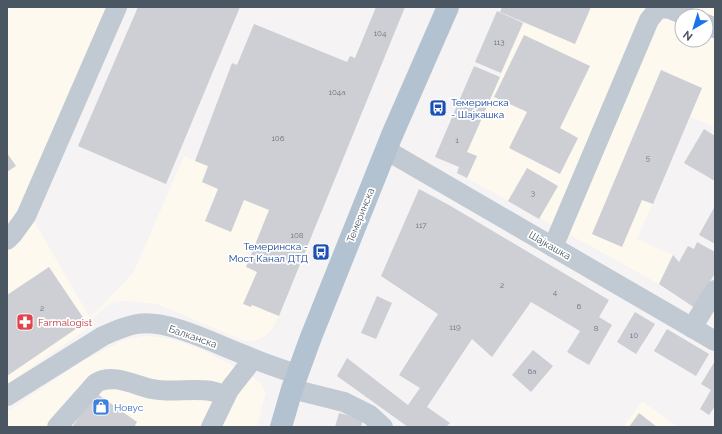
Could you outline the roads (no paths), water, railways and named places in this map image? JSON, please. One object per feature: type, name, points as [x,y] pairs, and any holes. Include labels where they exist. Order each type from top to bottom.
[{"type":"main road","name":"Темеринска","points":[[280,427],[294,381],[386,150],[448,7]]},
{"type":"street","points":[[7,240],[26,216],[117,7]]},
{"type":"street","points":[[553,247],[645,13],[667,8],[674,11]]},
{"type":"street","name":"Шајкашка","points":[[386,150],[715,341]]},
{"type":"street","points":[[692,328],[715,290]]},
{"type":"street","name":"Балканска","points":[[7,396],[103,336],[120,328],[138,323],[180,329],[253,359],[294,381],[344,402],[370,415],[383,427]]},
{"type":"street","points":[[210,427],[226,395],[253,359]]},
{"type":"street","points":[[57,427],[96,383],[102,379],[111,378],[153,390],[172,392],[210,391],[226,395]]},
{"type":"place","name":"Темеринска - Шајкашка","points":[[438,108]]},
{"type":"place","name":"Темеринска - Мост Канал ДТД","points":[[321,252]]},
{"type":"place","name":"Farmalogist","points":[[25,322]]},
{"type":"place","name":"Новус","points":[[101,407]]}]
